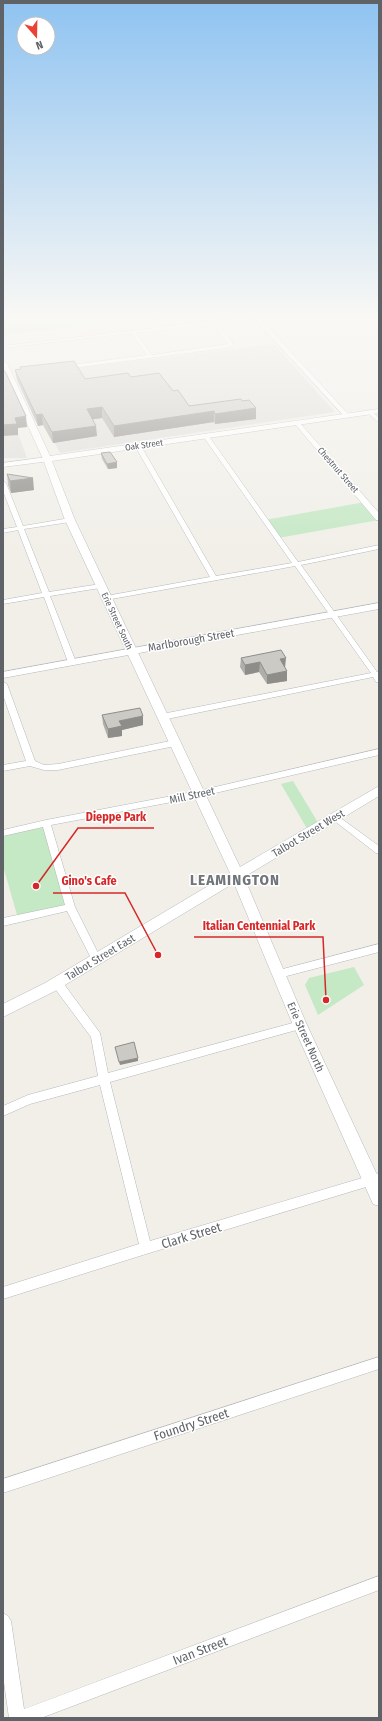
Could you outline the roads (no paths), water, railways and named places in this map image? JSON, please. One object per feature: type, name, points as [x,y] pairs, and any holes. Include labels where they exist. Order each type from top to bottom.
[{"type":"main road","name":"Erie Street South","points":[[21,395],[70,520],[237,875]]},
{"type":"main road","name":"Oak Street","points":[[47,459],[379,411]]},
{"type":"main road","name":"Talbot Street West","points":[[237,875],[379,790]]},
{"type":"main road","name":"Talbot Street East","points":[[3,1011],[57,983],[237,875]]},
{"type":"main road","name":"Erie Street North","points":[[237,875],[300,1025],[375,1180],[379,1198]]},
{"type":"street","points":[[328,395],[346,415]]},
{"type":"street","points":[[370,412],[379,421]]},
{"type":"street","name":"Chestnut Street","points":[[297,423],[379,518]]},
{"type":"street","points":[[162,717],[378,676],[296,564],[206,436]]},
{"type":"street","points":[[138,446],[214,578]]},
{"type":"street","name":"Oak Street","points":[[3,465],[47,459]]},
{"type":"street","points":[[3,483],[19,528],[72,662]]},
{"type":"street","points":[[3,531],[70,520]]},
{"type":"street","points":[[106,598],[296,564],[379,547]]},
{"type":"street","points":[[3,602],[100,586]]},
{"type":"street","name":"Marlborough Street","points":[[3,675],[379,606]]},
{"type":"street","points":[[3,684],[31,763],[36,767],[44,768],[91,761],[175,743]]},
{"type":"street","name":"Mill Street","points":[[3,833],[46,823],[198,794],[379,752]]},
{"type":"street","points":[[3,768],[31,763]]},
{"type":"street","points":[[335,817],[379,851]]},
{"type":"street","points":[[46,823],[70,907],[96,959]]},
{"type":"street","points":[[3,922],[70,907]]},
{"type":"street","points":[[279,974],[379,948]]},
{"type":"street","points":[[57,983],[96,1036],[104,1079],[146,1248]]},
{"type":"street","points":[[3,1111],[28,1100],[300,1025]]},
{"type":"street","name":"Clark Street","points":[[3,1293],[146,1248],[375,1180]]},
{"type":"street","name":"Foundry Street","points":[[3,1486],[379,1363]]},
{"type":"street","name":"Ivan Street","points":[[19,1718],[379,1583]]},
{"type":"street","points":[[3,1621],[19,1718]]},
{"type":"place","name":"Dieppe Park","points":[[36,886]]},
{"type":"place","name":"Gino's Cafe","points":[[158,955]]},
{"type":"place","name":"Italian Centennial Park","points":[[326,1000]]},
{"type":"district","name":"LEAMINGTON","points":[[235,880]]}]
